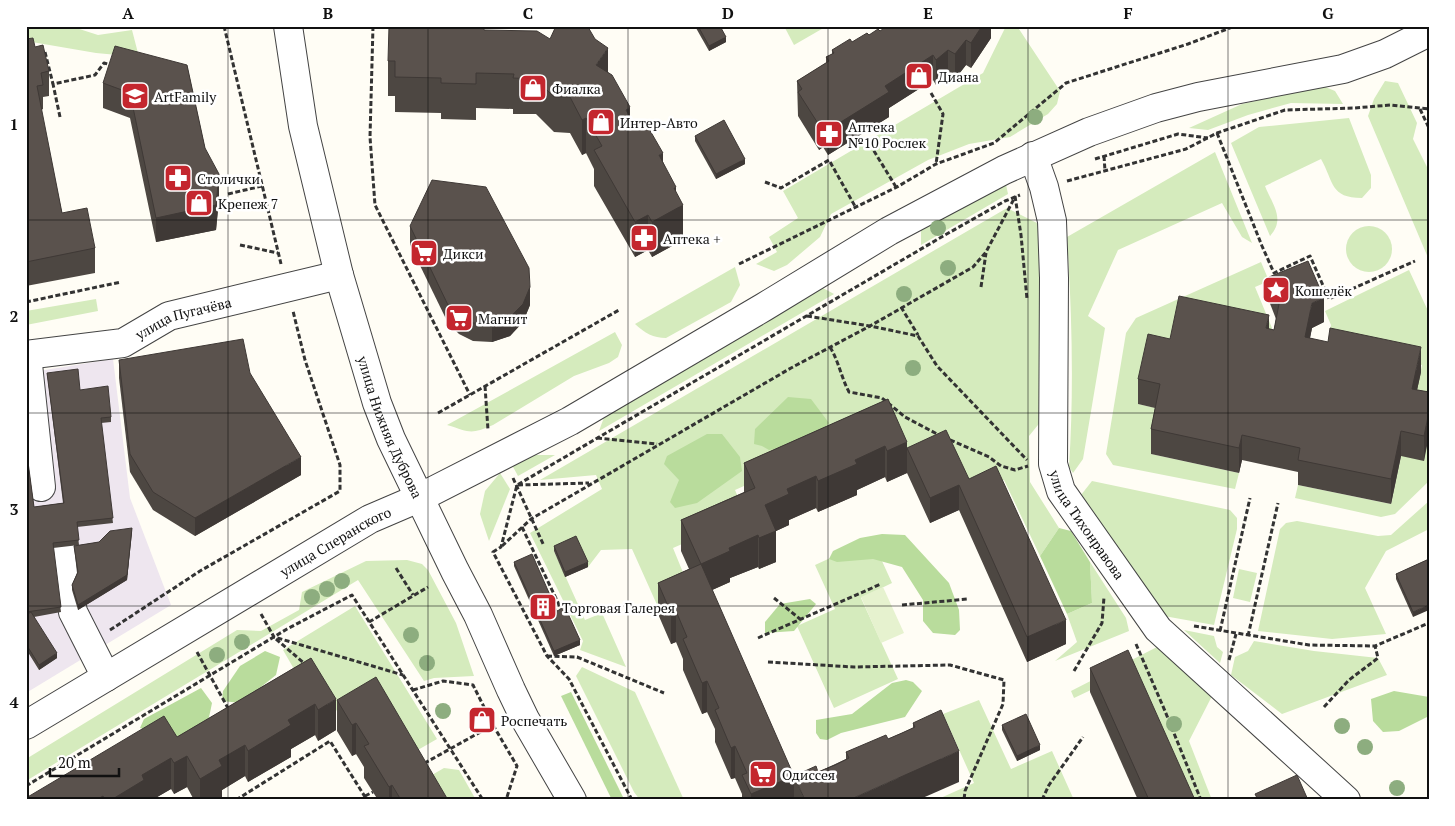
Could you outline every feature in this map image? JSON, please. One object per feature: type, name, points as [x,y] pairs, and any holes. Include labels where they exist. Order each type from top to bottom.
[{"type":"street","name":"улица Нижняя Дуброва","points":[[288,26],[303,126],[339,276],[377,403],[391,439],[478,615],[514,698],[572,800]]},
{"type":"street","name":"улица Сперанского","points":[[26,725],[370,519],[419,498],[570,421],[652,374],[889,231],[1004,170],[1089,132],[1156,108],[1343,69],[1385,54],[1429,32]]},
{"type":"street","name":"улица Тихонравова","points":[[1034,156],[1052,221],[1054,278],[1053,464],[1061,490],[1146,635],[1346,800]]},
{"type":"street","name":"улица Пугачёва","points":[[26,355],[123,343],[169,316],[339,276]]},
{"type":"street","points":[[26,355],[41,486]]},
{"type":"street","points":[[63,554],[74,612],[106,677]]},
{"type":"path","points":[[90,644],[200,571],[340,491],[340,465],[305,360],[224,26]]},
{"type":"path","points":[[373,26],[370,137],[375,204],[470,395]]},
{"type":"path","points":[[739,264],[856,208],[936,164],[994,143],[1066,83],[1188,44],[1235,26]]},
{"type":"path","points":[[45,52],[60,117]]},
{"type":"path","points":[[53,84],[95,75],[104,63],[113,65]]},
{"type":"path","points":[[931,93],[943,114],[936,164]]},
{"type":"path","points":[[500,548],[517,485],[945,235],[1016,196],[1186,149],[1217,133],[1285,110],[1390,105],[1429,109]]},
{"type":"path","points":[[1420,108],[1429,128]]},
{"type":"path","points":[[1217,133],[1274,273],[1310,256],[1329,299],[1415,261]]},
{"type":"path","points":[[1086,162],[1178,134],[1208,138]]},
{"type":"path","points":[[866,138],[896,187]]},
{"type":"path","points":[[1104,156],[1105,171]]},
{"type":"path","points":[[764,182],[780,188],[829,160],[856,208]]},
{"type":"path","points":[[228,194],[262,186]]},
{"type":"path","points":[[632,800],[570,679],[546,656],[493,552],[500,548],[531,519],[591,483],[791,368],[870,326],[973,267],[986,252],[1016,196]]},
{"type":"path","points":[[1016,196],[1027,303]]},
{"type":"path","points":[[240,245],[278,253]]},
{"type":"path","points":[[981,287],[986,252]]},
{"type":"path","points":[[26,302],[121,282]]},
{"type":"path","points":[[830,347],[838,360],[842,378],[849,392],[882,398],[905,417],[989,457],[1001,466],[1014,470],[1032,465],[937,366],[901,307]]},
{"type":"path","points":[[438,413],[619,310]]},
{"type":"path","points":[[806,316],[918,336]]},
{"type":"path","points":[[485,386],[488,430]]},
{"type":"path","points":[[597,438],[658,444]]},
{"type":"path","points":[[517,485],[591,483]]},
{"type":"path","points":[[517,485],[544,546]]},
{"type":"path","points":[[1220,631],[1250,498]]},
{"type":"path","points":[[1248,636],[1278,503]]},
{"type":"path","points":[[522,527],[561,609]]},
{"type":"path","points":[[396,568],[413,595]]},
{"type":"path","points":[[758,638],[881,584]]},
{"type":"path","points":[[369,622],[428,587]]},
{"type":"path","points":[[250,591],[274,637],[307,666]]},
{"type":"path","points":[[26,786],[274,637],[352,595],[483,800]]},
{"type":"path","points":[[1074,671],[1102,623],[1104,596]]},
{"type":"path","points":[[774,598],[800,620]]},
{"type":"path","points":[[902,605],[968,599]]},
{"type":"path","points":[[1201,800],[1166,711],[1146,635],[1173,622],[1309,645],[1374,646],[1429,623]]},
{"type":"path","points":[[184,630],[232,716]]},
{"type":"path","points":[[274,637],[404,676]]},
{"type":"path","points":[[1324,707],[1349,680],[1378,658],[1374,646]]},
{"type":"path","points":[[546,656],[576,657],[664,693]]},
{"type":"path","points":[[768,662],[854,667],[950,665],[1004,680],[1003,704],[965,791],[964,800]]},
{"type":"path","points":[[413,690],[443,681],[473,685],[493,725],[517,766],[506,800]]},
{"type":"path","points":[[420,766],[493,725]]},
{"type":"path","points":[[1042,800],[1050,785],[1084,737]]},
{"type":"path","points":[[236,800],[330,741],[366,798],[373,792]]},
{"type":"shaded area","points":[[113,359],[130,498],[171,605],[26,693],[26,373]]},
{"type":"green space","points":[[26,26],[70,26],[98,35],[132,30],[139,57],[96,53],[26,41]]},
{"type":"green space","points":[[784,26],[827,26],[794,45]]},
{"type":"green space","points":[[1006,26],[1017,26],[1060,91],[1057,104],[1048,114],[1010,137],[969,144],[928,160],[831,214],[820,237],[787,265],[774,271],[756,264],[777,252],[769,237],[798,218],[783,191],[983,73]]},
{"type":"green space","points":[[1385,81],[1398,83],[1417,123],[1413,139],[1429,171],[1429,260],[1368,116],[1374,99]]},
{"type":"green space","points":[[1323,86],[1335,91],[1343,104],[1291,103],[1248,115],[1208,130],[1189,128],[1242,104]]},
{"type":"green space","points":[[1349,118],[1371,175],[1371,188],[1362,198],[1338,192],[1321,159],[1265,186],[1274,205],[1277,217],[1275,230],[1270,236],[1231,143],[1259,127]]},
{"type":"green space","points":[[1215,152],[1252,243],[1242,237],[1222,203],[1118,250],[1088,316],[1105,328],[1083,459],[1073,473],[1069,467],[1072,352],[1067,237]]},
{"type":"green space","points":[[1005,180],[1008,194],[921,245],[921,229]]},
{"type":"green space","points":[[1007,208],[1039,224],[1042,277],[1042,420],[1029,436],[1030,482],[1059,528],[1040,556],[1004,480],[973,495],[913,461],[893,419],[735,490],[746,516],[673,548],[691,592],[658,607],[632,549],[601,550],[588,567],[576,541],[554,551],[585,620],[602,613],[626,667],[580,650],[583,641],[530,533],[602,489],[596,475],[540,480]]},
{"type":"green space","points":[[1374,226],[1378,227],[1388,236],[1391,240],[1391,258],[1382,268],[1374,272],[1364,272],[1356,268],[1347,258],[1346,244],[1350,236],[1360,227]]},
{"type":"green space","points":[[1261,262],[1269,281],[1255,287],[1272,328],[1269,339],[1138,404],[1160,409],[1151,454],[1239,473],[1235,489],[1113,465],[1106,454],[1126,333],[1136,318]]},
{"type":"green space","points":[[735,267],[740,285],[731,302],[666,338],[649,334],[635,324]]},
{"type":"green space","points":[[1409,270],[1429,313],[1429,417],[1412,413],[1422,365],[1327,346],[1331,325],[1325,311]]},
{"type":"green space","points":[[821,287],[834,294],[599,431],[606,412]]},
{"type":"green space","points":[[96,299],[98,311],[26,325],[26,311]]},
{"type":"green space","points":[[615,332],[622,345],[618,357],[609,363],[574,376],[493,425],[470,431],[447,425]]},
{"type":"green space","points":[[788,397],[811,399],[829,423],[809,442],[769,450],[754,444],[755,429]]},
{"type":"green space","points":[[707,434],[722,434],[740,457],[742,471],[697,503],[675,508],[670,502],[679,480],[664,464],[667,456]]},
{"type":"green space","points":[[1429,436],[1429,481],[1395,514],[1381,517],[1295,498],[1298,485],[1391,504],[1401,456]]},
{"type":"green space","points":[[531,455],[555,455],[518,476],[512,465]]},
{"type":"green space","points":[[500,473],[510,489],[489,541],[480,514],[485,491]]},
{"type":"green space","points":[[1092,481],[1230,510],[1237,518],[1237,529],[1214,625],[1164,616],[1082,503],[1081,495]]},
{"type":"green space","points":[[1429,501],[1429,529],[1386,551],[1365,588],[1386,634],[1332,639],[1258,631],[1280,529],[1286,523],[1297,521],[1378,536],[1391,535]]},
{"type":"green space","points":[[1059,528],[1071,531],[1090,562],[1092,603],[1067,614],[1040,556]]},
{"type":"green space","points":[[882,534],[905,535],[949,583],[959,610],[960,630],[955,635],[933,633],[923,621],[923,600],[902,567],[873,559],[837,562],[829,559],[833,551],[860,538]]},
{"type":"green space","points":[[872,539],[892,583],[861,598],[898,679],[834,708],[797,626],[835,609],[815,565]]},
{"type":"green space","points":[[407,560],[422,564],[428,570],[456,623],[474,676],[434,678],[424,681],[358,580],[26,781],[26,759],[237,630],[261,631],[299,610],[302,592],[366,561]]},
{"type":"green space","points":[[1090,562],[1126,618],[1129,631],[1055,661],[1077,642],[1067,614],[1092,603]]},
{"type":"green space","points":[[1239,569],[1257,573],[1250,602],[1233,598]]},
{"type":"green space","points":[[883,587],[904,633],[881,643],[861,597]]},
{"type":"green space","points":[[810,599],[816,604],[794,631],[765,633],[765,622],[780,604]]},
{"type":"green space","points":[[355,606],[437,739],[409,755],[341,718],[319,681],[305,688],[283,650]]},
{"type":"green space","points":[[1184,630],[1214,636],[1217,647],[1223,652],[1220,663]]},
{"type":"green space","points":[[1254,641],[1314,651],[1378,658],[1387,675],[1282,714],[1231,675],[1235,657],[1248,651]]},
{"type":"green space","points":[[1157,647],[1212,696],[1189,741],[1212,800],[1189,800],[1131,671],[1074,698],[1071,691]]},
{"type":"green space","points":[[265,651],[280,657],[276,675],[241,703],[222,701],[223,691],[240,666]]},
{"type":"green space","points":[[582,667],[635,692],[684,800],[640,800],[634,792],[576,676]]},
{"type":"green space","points":[[906,680],[913,682],[922,691],[905,717],[841,733],[827,740],[820,739],[816,733],[816,720],[852,714],[892,683]]},
{"type":"green space","points":[[201,688],[212,703],[207,723],[202,733],[197,736],[181,737],[140,728],[144,719]]},
{"type":"green space","points":[[1394,691],[1429,697],[1429,716],[1399,731],[1383,732],[1373,721],[1371,699]]},
{"type":"green space","points":[[571,692],[624,800],[612,800],[561,696]]},
{"type":"green space","points":[[979,700],[1011,769],[1052,751],[1074,800],[936,800],[974,783],[943,714]]},
{"type":"green space","points":[[444,768],[459,770],[476,800],[438,800],[425,779]]},
{"type":"building","points":[[389,26],[484,26],[484,30],[537,31],[550,39],[556,26],[588,27],[595,39],[608,48],[596,65],[612,75],[630,107],[626,110],[634,124],[639,121],[644,130],[648,127],[663,153],[659,155],[683,205],[652,222],[648,215],[635,222],[594,150],[602,146],[586,118],[582,120],[570,97],[554,97],[536,79],[513,78],[514,74],[476,73],[476,84],[441,83],[441,78],[395,77],[395,61],[388,61]]},
{"type":"building","points":[[698,26],[720,26],[726,37],[709,46]]},
{"type":"building","points":[[887,26],[982,26],[971,43],[966,40],[955,54],[948,50],[936,60],[933,55],[885,86],[889,92],[828,130],[823,123],[819,125],[798,92],[802,89],[797,81],[829,61],[826,57],[834,53],[832,50],[850,39],[852,42],[867,33],[869,35]]},
{"type":"building","points":[[33,38],[35,47],[43,45],[49,71],[41,73],[43,85],[37,86],[62,213],[87,208],[95,248],[26,262],[26,39]]},
{"type":"building","points":[[115,46],[187,65],[205,148],[219,174],[216,205],[156,218],[130,93],[103,83]]},
{"type":"building","points":[[724,120],[745,159],[716,174],[695,136]]},
{"type":"building","points":[[432,180],[486,187],[529,268],[530,287],[523,304],[510,317],[492,324],[473,323],[459,316],[448,305],[410,226]]},
{"type":"building","points":[[1308,261],[1324,298],[1312,303],[1305,337],[1328,342],[1330,328],[1421,347],[1412,389],[1429,392],[1429,412],[1424,436],[1401,431],[1391,479],[1298,460],[1300,448],[1242,435],[1239,448],[1151,429],[1160,384],[1138,379],[1148,334],[1170,339],[1179,296],[1269,315],[1266,328],[1274,330],[1279,304],[1269,277]]},
{"type":"building","points":[[243,339],[250,373],[301,457],[195,518],[153,492],[130,454],[119,360]]},
{"type":"building","points":[[78,369],[80,390],[108,386],[111,417],[101,418],[113,518],[77,522],[79,540],[53,543],[61,607],[26,612],[26,447],[34,507],[64,503],[47,373]]},
{"type":"building","points":[[888,399],[907,442],[887,451],[885,446],[855,460],[857,464],[818,481],[816,476],[787,489],[789,494],[765,505],[776,531],[759,538],[758,535],[729,548],[730,551],[701,564],[681,520],[755,488],[744,463]]},
{"type":"building","points":[[946,430],[969,479],[996,466],[1066,620],[1027,637],[959,485],[930,498],[907,448]]},
{"type":"building","points":[[132,528],[127,575],[78,605],[72,585],[78,572],[74,546],[99,542],[110,531]]},
{"type":"building","points":[[576,536],[588,562],[565,572],[554,546]]},
{"type":"building","name":"Торговая Галерея","points":[[532,554],[557,611],[565,607],[580,640],[554,651],[514,562]]},
{"type":"building","points":[[1429,559],[1429,605],[1413,612],[1396,574]]},
{"type":"building","points":[[701,564],[794,776],[751,794],[742,775],[747,773],[735,746],[731,748],[715,710],[719,708],[707,681],[702,683],[683,639],[687,637],[676,611],[671,613],[658,583]]},
{"type":"building","points":[[31,612],[57,653],[39,665],[26,644],[26,615]]},
{"type":"building","points":[[1128,650],[1195,800],[1149,800],[1090,668]]},
{"type":"building","points":[[311,658],[336,699],[318,710],[315,704],[288,720],[291,725],[248,751],[245,745],[219,760],[222,766],[200,779],[187,756],[174,763],[171,758],[142,775],[144,780],[111,800],[105,800],[103,796],[96,800],[26,800],[26,798],[164,716],[177,737]]},
{"type":"building","points":[[376,677],[448,800],[401,800],[392,785],[389,787],[364,746],[369,744],[356,723],[352,725],[337,700]]},
{"type":"building","points":[[482,709],[488,715],[482,721],[476,715]]},
{"type":"building","points":[[941,710],[959,751],[849,800],[805,800],[794,776],[816,766],[818,772],[835,765],[849,758],[846,752],[886,735],[888,739],[902,733],[915,727],[913,723]]},
{"type":"building","points":[[1026,714],[1040,745],[1017,756],[1002,725]]},
{"type":"building","points":[[1297,775],[1308,800],[1258,800],[1255,794]]},
{"type":"place","name":"Диана","points":[[919,76]]},
{"type":"place","name":"Фиалка","points":[[533,88]]},
{"type":"place","name":"ArtFamily","points":[[135,96]]},
{"type":"place","name":"Интер-Авто","points":[[601,122]]},
{"type":"place","name":"Аптека №10 Рослек","points":[[829,134]]},
{"type":"place","name":"Столички","points":[[178,178]]},
{"type":"place","name":"Крепеж 7","points":[[199,203]]},
{"type":"place","name":"Аптека +","points":[[644,238]]},
{"type":"place","name":"Дикси","points":[[424,253]]},
{"type":"place","name":"Кошелёк","points":[[1276,290]]},
{"type":"place","name":"Магнит","points":[[459,318]]},
{"type":"place","name":"Торговая Галерея","points":[[543,607]]},
{"type":"place","name":"Роспечать","points":[[482,720]]},
{"type":"place","name":"Одиссея","points":[[763,774]]}]
